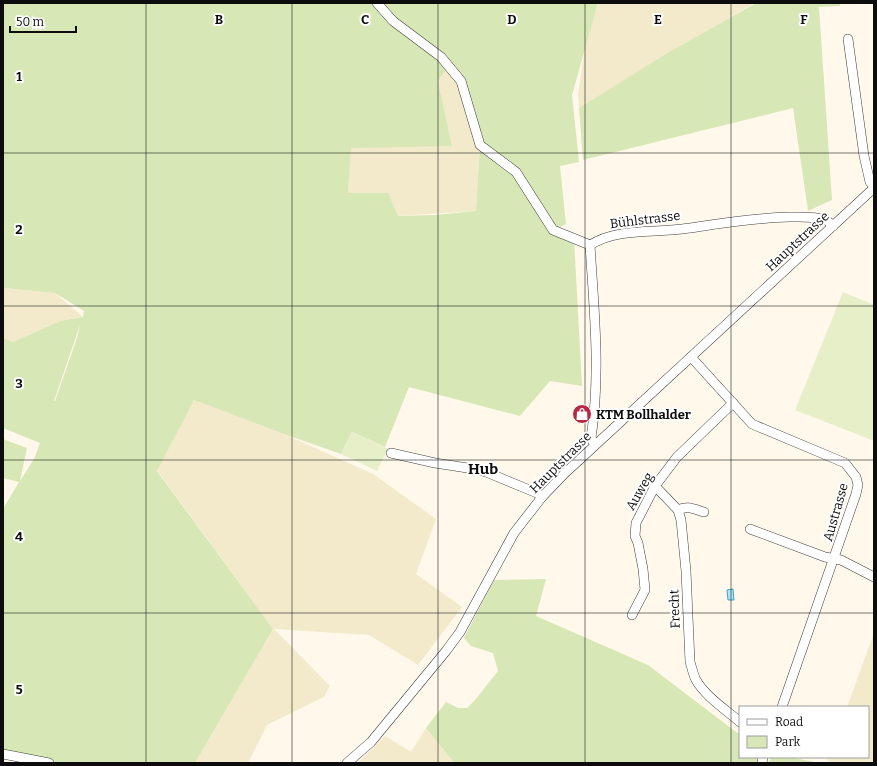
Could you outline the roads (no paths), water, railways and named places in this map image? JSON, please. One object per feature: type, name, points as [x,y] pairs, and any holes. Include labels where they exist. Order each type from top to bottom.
[{"type":"street","points":[[377,3],[393,21],[441,57],[461,81],[480,145],[516,172],[554,230],[590,245],[597,353],[597,378],[591,438],[595,445]]},
{"type":"street","points":[[848,39],[864,156],[870,182],[874,187]]},
{"type":"street","name":"Hauptstrasse","points":[[347,763],[371,742],[446,651],[464,625],[514,533],[542,497],[595,445],[874,187]]},
{"type":"street","name":"Bühlstrasse","points":[[590,245],[607,236],[681,229],[723,222],[766,218],[820,218],[826,220],[833,226]]},
{"type":"street","name":"Austrasse","points":[[691,357],[752,424],[845,463],[856,477],[858,485],[856,494],[782,706]]},
{"type":"street","name":"Auweg","points":[[632,615],[644,595],[645,590],[638,543],[634,536],[636,523],[655,486],[677,457],[733,403]]},
{"type":"street","points":[[391,453],[434,463],[486,472],[537,493],[542,497]]},
{"type":"street","points":[[655,486],[678,510],[682,507],[689,507],[704,512]]},
{"type":"street","name":"Frecht","points":[[678,510],[683,531],[690,662],[695,679],[706,692],[739,721]]},
{"type":"street","points":[[750,529],[825,557],[841,560],[874,577]]},
{"type":"street","points":[[3,754],[50,763]]},
{"type":"water","points":[[733,589],[734,600],[728,600],[727,590]]},
{"type":"place","name":"KTM Bollhalder","points":[[582,414]]},
{"type":"district","name":"Hub","points":[[483,469]]}]
